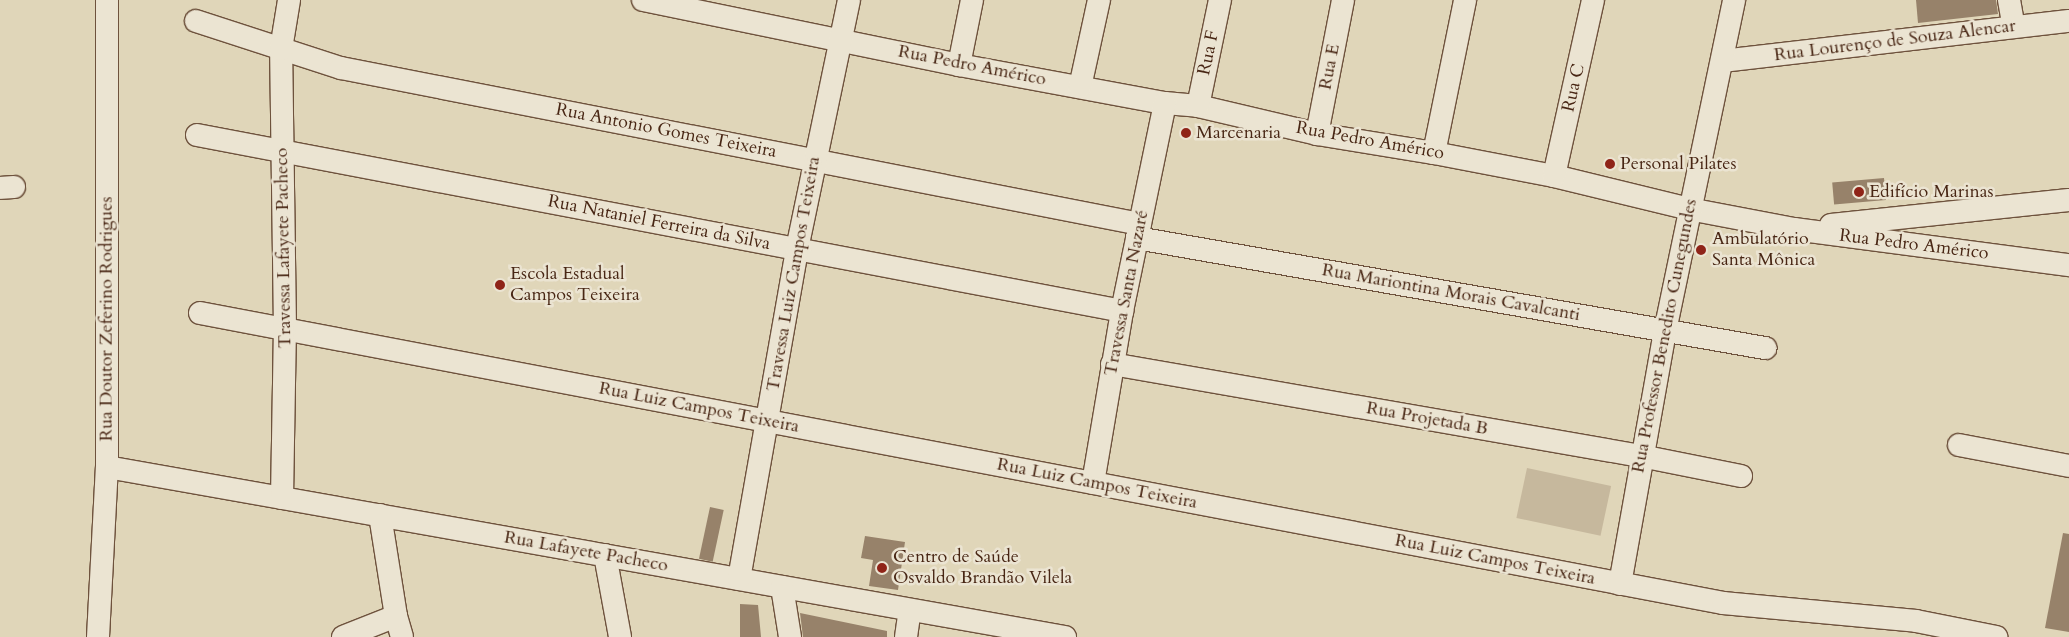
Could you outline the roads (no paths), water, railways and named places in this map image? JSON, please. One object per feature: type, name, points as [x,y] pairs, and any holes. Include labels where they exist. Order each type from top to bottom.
[{"type":"street","name":"Rua Doutor Zeferino Rodrigues","points":[[98,637],[106,466],[107,0]]},
{"type":"street","name":"Travessa Lafayete Pacheco","points":[[282,498],[285,329],[281,49],[289,0]]},
{"type":"street","name":"Rua Pedro Américo","points":[[643,0],[719,7],[841,40],[1165,103],[1198,106],[1317,134],[1434,152],[1554,176],[1690,209],[1794,229],[2069,264]]},
{"type":"street","name":"Travessa Luiz Campos Teixeira","points":[[739,579],[796,249],[849,0]]},
{"type":"street","points":[[959,64],[972,0]]},
{"type":"street","points":[[1080,87],[1099,0]]},
{"type":"street","name":"Rua F","points":[[1198,106],[1220,0]]},
{"type":"street","name":"Rua E","points":[[1317,134],[1343,0]]},
{"type":"street","points":[[1434,152],[1465,0]]},
{"type":"street","name":"Rua C","points":[[1554,176],[1594,0]]},
{"type":"street","name":"Rua Professor Benedito Cunegundes","points":[[1620,584],[1641,456],[1665,331],[1734,0]]},
{"type":"street","points":[[2009,0],[2014,27]]},
{"type":"street","name":"Rua Antonio Gomes Teixeira","points":[[196,21],[341,68],[814,160],[1138,231]]},
{"type":"street","name":"Rua Lourenço de Souza Alencar","points":[[1722,62],[2069,21]]},
{"type":"street","name":"Travessa Santa Nazaré","points":[[1093,483],[1122,311],[1165,103]]},
{"type":"street","name":"Rua Nataniel Ferreira da Silva","points":[[197,136],[1122,311]]},
{"type":"street","points":[[1794,229],[2069,200]]},
{"type":"street","name":"Rua Mariontina Morais Cavalcanti","points":[[1138,231],[1665,331],[1765,348]]},
{"type":"street","name":"Rua Luiz Campos Teixeira","points":[[200,313],[1723,604],[1916,621],[1996,637]]},
{"type":"street","name":"Rua Projetada B","points":[[1112,364],[1641,456],[1741,476]]},
{"type":"street","points":[[1959,445],[2069,466]]},
{"type":"street","name":"Rua Lafayete Pacheco","points":[[106,466],[1065,637]]},
{"type":"street","points":[[343,637],[399,627],[380,515]]},
{"type":"street","points":[[605,555],[620,637]]},
{"type":"street","points":[[782,586],[790,637]]},
{"type":"street","points":[[910,636],[917,611]]},
{"type":"place","name":"Marcenaria","points":[[1186,133]]},
{"type":"place","name":"Personal Pilates","points":[[1610,164]]},
{"type":"place","name":"Edifício Marinas","points":[[1859,192]]},
{"type":"place","name":"Ambulatório Santa Mônica","points":[[1701,250]]},
{"type":"place","name":"Escola Estadual Campos Teixeira","points":[[500,285]]},
{"type":"place","name":"Centro de Saúde Osvaldo Brandão Vilela","points":[[882,568]]}]
